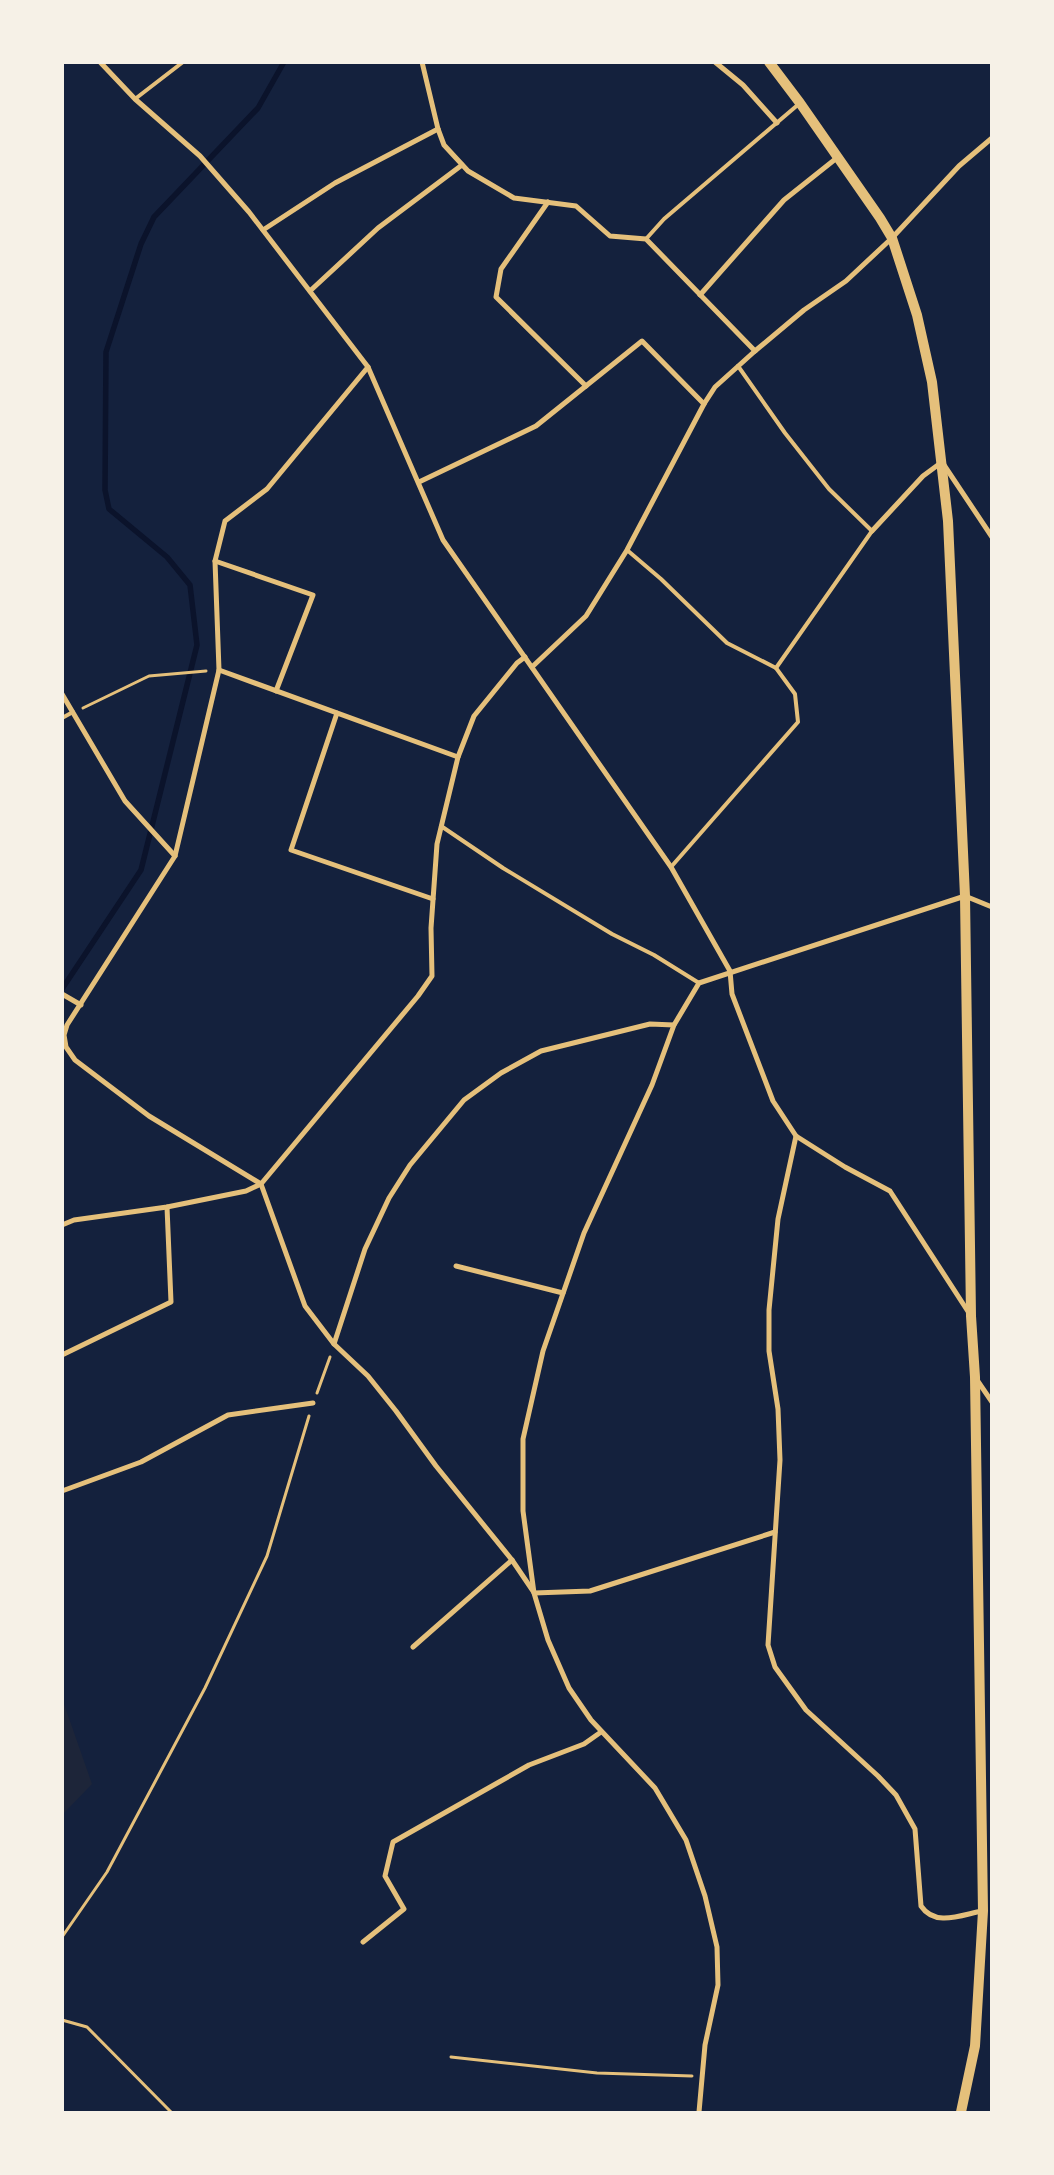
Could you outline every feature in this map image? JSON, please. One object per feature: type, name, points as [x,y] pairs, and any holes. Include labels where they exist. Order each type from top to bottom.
[{"type":"main road","points":[[769,62],[838,157],[892,238],[919,325],[932,382],[948,521],[965,896],[970,1316],[975,1377],[983,1911],[975,2046],[961,2112]]},
{"type":"street","points":[[100,62],[135,99],[200,156],[263,230],[368,367],[443,540],[671,867],[730,971],[732,994],[773,1101],[796,1136],[846,1167],[890,1191],[970,1316]]},
{"type":"street","points":[[422,62],[438,129],[444,145],[468,171],[514,198],[576,206],[610,236],[646,239],[755,351]]},
{"type":"street","points":[[715,62],[743,85],[777,123]]},
{"type":"street","points":[[263,230],[335,183],[438,129]]},
{"type":"street","points":[[532,666],[586,616],[627,550],[704,404],[715,387],[804,310],[846,281],[892,238],[959,166],[992,138]]},
{"type":"street","points":[[700,295],[784,200],[838,157]]},
{"type":"street","points":[[310,291],[378,228],[462,164]]},
{"type":"street","points":[[548,202],[501,269],[496,298],[586,386]]},
{"type":"street","points":[[419,482],[536,426],[642,341],[704,404]]},
{"type":"street","points":[[368,367],[267,488],[225,521],[215,561],[219,670],[175,856],[67,1026],[64,1035],[66,1047],[75,1060],[149,1116],[261,1184],[305,1306],[334,1344],[368,1376],[396,1411],[436,1466],[512,1560],[534,1593]]},
{"type":"street","points":[[872,531],[923,476],[942,462],[992,537]]},
{"type":"street","points":[[215,561],[314,595],[276,691]]},
{"type":"street","points":[[62,1225],[74,1220],[167,1207],[246,1191],[261,1184],[418,996],[432,976],[431,928],[437,844],[458,757],[474,716],[517,663],[525,657]]},
{"type":"street","points":[[219,670],[458,757]]},
{"type":"street","points":[[62,694],[125,801],[175,856]]},
{"type":"street","points":[[337,713],[291,850],[433,899]]},
{"type":"street","points":[[699,2112],[705,2044],[718,1985],[717,1948],[706,1896],[686,1840],[655,1788],[601,1732],[569,1688],[548,1640],[534,1593],[523,1511],[523,1439],[543,1351],[584,1233],[652,1085],[674,1025],[699,983],[730,971],[965,896],[992,907]]},
{"type":"street","points":[[62,994],[81,1005]]},
{"type":"street","points":[[334,1344],[365,1249],[389,1198],[410,1165],[464,1100],[501,1073],[541,1051],[650,1024],[674,1025]]},
{"type":"street","points":[[796,1136],[778,1219],[769,1310],[769,1351],[778,1409],[780,1460],[768,1645],[775,1667],[806,1710],[896,1795],[915,1829],[921,1906],[927,1915],[942,1919],[983,1911]]},
{"type":"street","points":[[62,1355],[170,1302],[167,1207]]},
{"type":"street","points":[[456,1266],[562,1293]]},
{"type":"street","points":[[975,1377],[992,1402]]},
{"type":"street","points":[[62,1490],[141,1462],[228,1416],[313,1403]]},
{"type":"street","points":[[534,1593],[590,1591],[776,1532]]},
{"type":"street","points":[[414,1647],[512,1560]]},
{"type":"street","points":[[363,1942],[404,1909],[385,1876],[393,1842],[529,1765],[584,1744],[601,1732]]},
{"type":"lane","points":[[135,99],[183,62]]},
{"type":"lane","points":[[646,239],[664,219],[800,103]]},
{"type":"lane","points":[[738,366],[785,433],[829,489],[872,531],[776,668]]},
{"type":"lane","points":[[627,550],[727,643],[776,668],[796,694],[798,722],[671,867]]},
{"type":"lane","points":[[62,718],[73,712]]},
{"type":"lane","points":[[441,826],[503,868],[603,929],[654,954],[699,983]]},
{"type":"path","points":[[73,712],[149,676],[219,670]]},
{"type":"path","points":[[62,1937],[107,1872],[205,1688],[267,1556],[313,1403],[334,1344]]},
{"type":"path","points":[[62,2020],[88,2027],[171,2112]]},
{"type":"path","points":[[451,2057],[597,2073],[703,2076]]},
{"type":"shaded area","points":[[63,1701],[92,1784],[62,1814]]},
{"type":"waterway","points":[[62,989],[141,870],[197,645],[190,585],[167,557],[109,509],[105,490],[106,352],[141,244],[154,217],[258,108],[284,62]]}]
